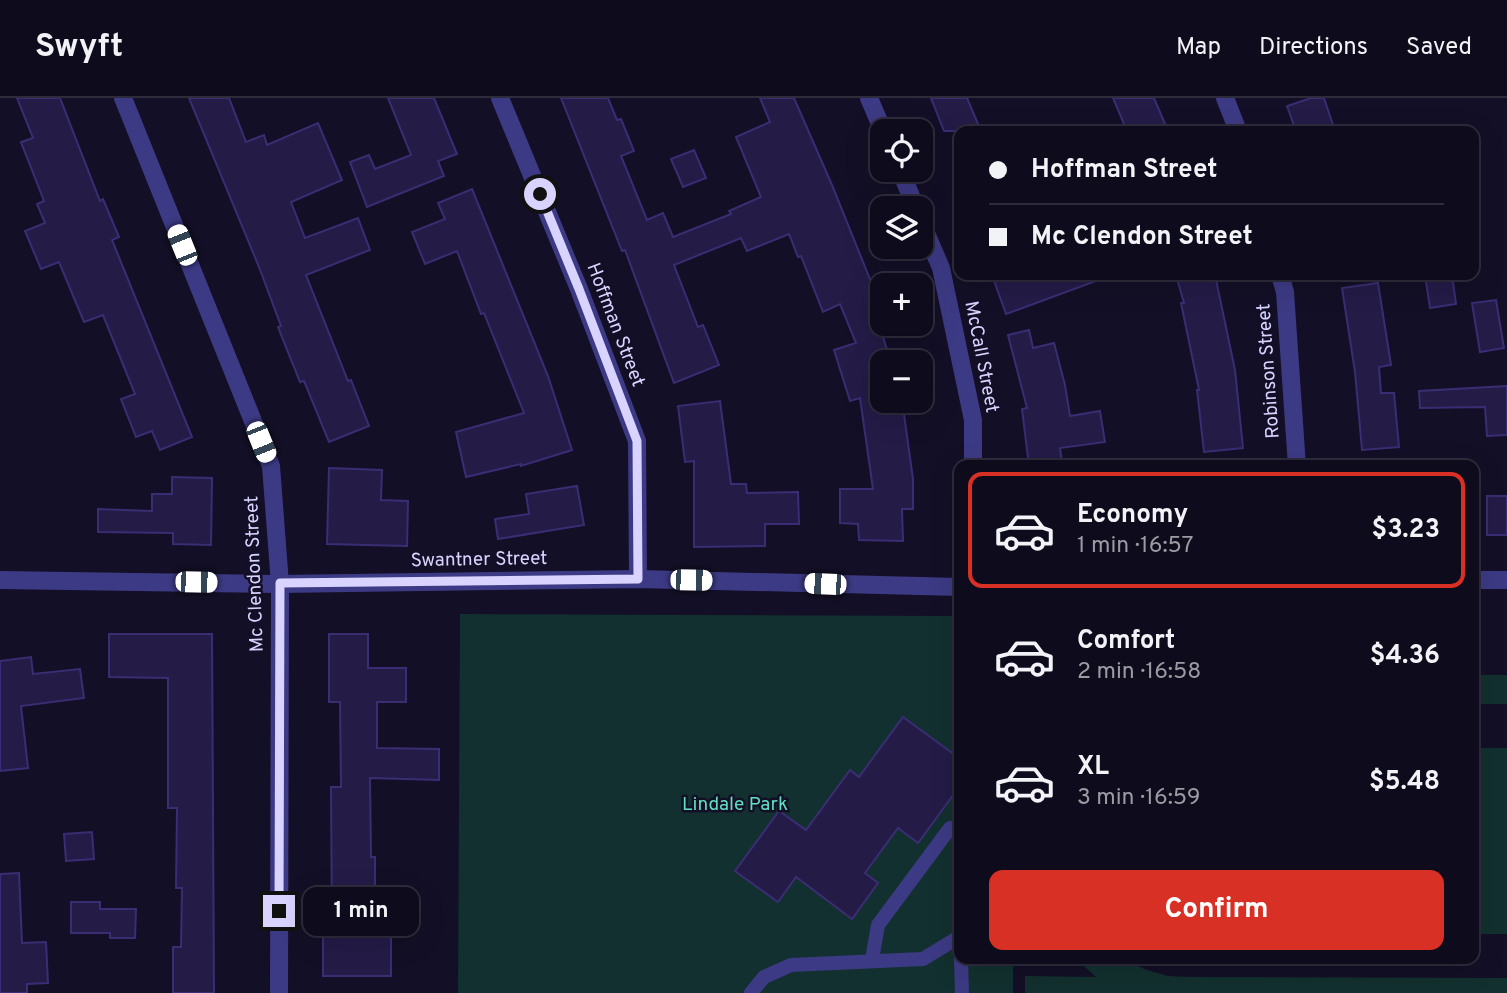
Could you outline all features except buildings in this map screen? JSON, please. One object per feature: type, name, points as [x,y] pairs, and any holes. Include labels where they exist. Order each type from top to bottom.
[{"type":"street","name":"Mc Clendon Street","points":[[123,98],[271,466],[280,583],[279,993]]},
{"type":"street","name":"Hoffman Street","points":[[500,98],[579,289],[637,441],[638,579]]},
{"type":"street","points":[[869,98],[878,119]]},
{"type":"street","points":[[1225,98],[1236,126]]},
{"type":"street","name":"McCall Street","points":[[933,249],[941,268],[973,420],[973,460]]},
{"type":"street","name":"Robinson Street","points":[[1281,280],[1297,460]]},
{"type":"street","name":"Swantner Street","points":[[0,580],[280,583],[638,579],[954,587]]},
{"type":"street","points":[[1479,580],[1507,580]]},
{"type":"lane","points":[[872,960],[878,925],[950,828]]},
{"type":"lane","points":[[751,993],[764,977],[791,965],[923,959],[954,945]]},
{"type":"lane","points":[[961,964],[962,993]]},
{"type":"green space","name":"Lindale Park","points":[[460,614],[954,616],[954,964],[1013,964],[1013,993],[458,993]]},
{"type":"green space","points":[[1479,675],[1507,675],[1507,704],[1479,704]]},
{"type":"green space","points":[[1479,748],[1507,748],[1507,934],[1479,934]]},
{"type":"green space","points":[[1082,964],[1133,964],[1168,976],[1189,977],[1507,978],[1507,993],[1025,993],[1025,976],[1096,977]]},
{"type":"route","points":[[279,911],[280,583],[638,579],[637,441],[540,194]]}]
